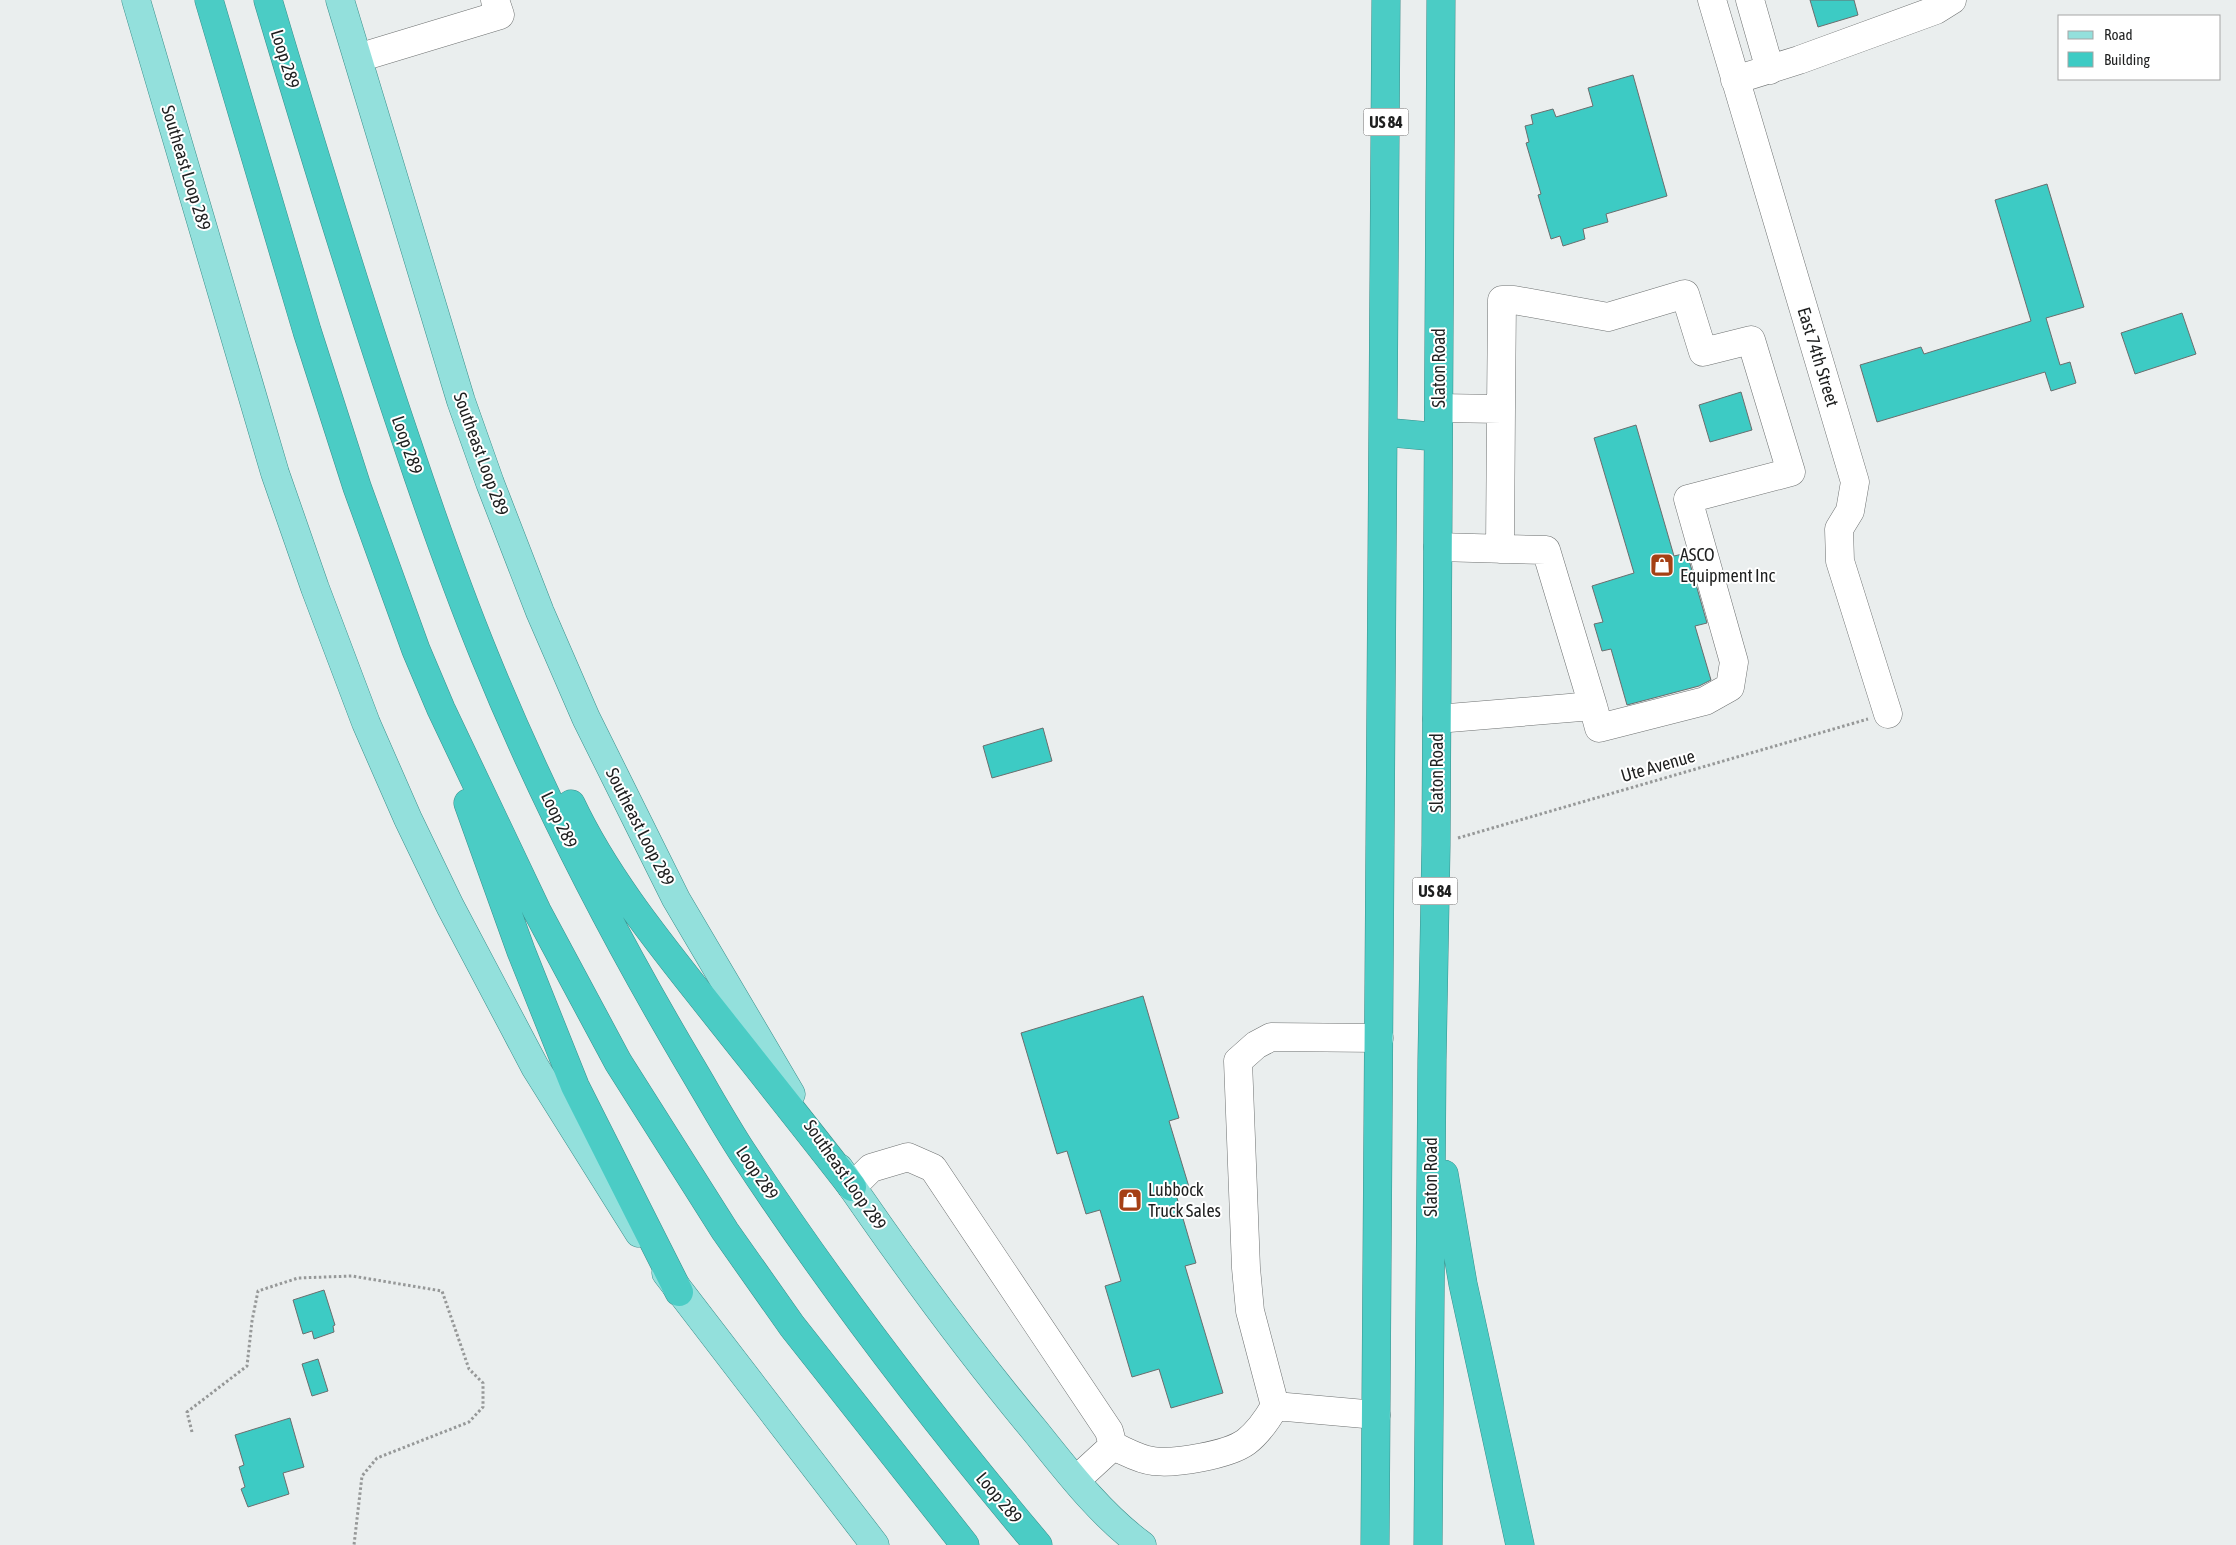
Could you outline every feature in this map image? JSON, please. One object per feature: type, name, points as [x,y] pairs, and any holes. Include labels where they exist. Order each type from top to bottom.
[{"type":"highway","points":[[209,0],[310,339],[357,487],[514,932],[575,1086],[679,1292]]},
{"type":"highway","name":"Loop 289","points":[[268,0],[380,364],[451,574],[486,661],[534,770],[586,877],[644,988],[742,1152],[845,1300],[944,1431],[1038,1545]]},
{"type":"highway","name":"US 84","points":[[1375,1545],[1386,0]]},
{"type":"highway","name":"Slaton Road","points":[[1428,1545],[1432,1060],[1436,845],[1441,0]]},
{"type":"highway","points":[[380,364],[489,628],[582,827],[622,891],[669,955],[852,1187]]},
{"type":"highway","points":[[1383,432],[1438,437]]},
{"type":"highway","points":[[416,650],[452,734],[537,911],[618,1062],[725,1231],[792,1326],[965,1545]]},
{"type":"highway","points":[[1432,1060],[1441,1155],[1449,1208],[1463,1284],[1520,1545]]},
{"type":"main road","name":"Southeast Loop 289","points":[[136,0],[275,474],[315,588],[366,723],[408,819],[450,906],[535,1067],[617,1200],[679,1292],[875,1545]]},
{"type":"main road","name":"Southeast Loop 289","points":[[340,0],[464,410],[490,483],[518,557],[582,709],[676,899],[802,1112],[852,1187],[945,1317],[1016,1408],[1076,1480],[1119,1528],[1142,1545]]},
{"type":"street","points":[[358,58],[500,15],[495,0]]},
{"type":"street","name":"East 74th Street","points":[[1712,0],[1855,482],[1850,511],[1839,529],[1840,561],[1888,714]]},
{"type":"street","points":[[1750,0],[1770,70]]},
{"type":"street","points":[[1736,80],[1770,70],[1936,10],[1952,0]]},
{"type":"street","points":[[1438,547],[1500,549],[1546,550],[1599,728],[1705,701],[1730,687],[1734,662],[1688,498],[1791,472],[1750,340],[1703,352],[1685,294],[1608,317],[1514,300],[1502,300],[1500,549]]},
{"type":"street","points":[[1439,408],[1502,408]]},
{"type":"street","points":[[1437,719],[1593,706]]},
{"type":"street","points":[[1113,1446],[1151,1461],[1182,1462],[1220,1452],[1244,1443],[1263,1426],[1275,1406],[1250,1311],[1238,1062],[1256,1045],[1271,1037],[1379,1038]]},
{"type":"street","points":[[852,1187],[871,1168],[908,1157],[933,1168],[1109,1431],[1113,1446]]},
{"type":"street","points":[[1275,1406],[1376,1415]]},
{"type":"street","points":[[1076,1480],[1113,1446]]},
{"type":"path","name":"Ute Avenue","points":[[1436,845],[1888,714]]},
{"type":"path","points":[[192,1432],[187,1412],[247,1366],[252,1321],[258,1291],[298,1278],[352,1276],[442,1291],[469,1368],[483,1384],[483,1407],[469,1422],[377,1458],[362,1476],[354,1545]]},
{"type":"building","points":[[1810,0],[1854,0],[1858,15],[1818,27]]},
{"type":"building","points":[[1633,75],[1667,196],[1606,214],[1608,222],[1583,229],[1585,239],[1563,246],[1560,236],[1551,239],[1538,195],[1541,194],[1526,143],[1529,142],[1525,126],[1533,124],[1531,115],[1553,109],[1556,117],[1593,106],[1588,88]]},
{"type":"building","points":[[2047,184],[2084,307],[2046,318],[2060,365],[2070,362],[2076,383],[2051,391],[2045,372],[1877,422],[1860,365],[1921,347],[1924,354],[2031,321],[1995,200]]},
{"type":"building","points":[[2182,313],[2196,354],[2135,374],[2121,333]]},
{"type":"building","points":[[1741,392],[1752,430],[1710,442],[1699,405]]},
{"type":"building","name":"ASCO Equipment Inc","points":[[1636,425],[1674,556],[1687,553],[1707,623],[1695,626],[1711,680],[1699,686],[1627,705],[1611,649],[1602,651],[1594,624],[1603,622],[1592,586],[1634,573],[1594,438]]},
{"type":"building","points":[[1043,728],[1052,761],[992,778],[983,746]]},
{"type":"building","name":"Lubbock Truck Sales","points":[[1143,996],[1179,1118],[1169,1121],[1189,1187],[1175,1191],[1196,1263],[1185,1266],[1223,1393],[1171,1408],[1159,1369],[1132,1377],[1105,1286],[1121,1281],[1100,1210],[1086,1214],[1067,1151],[1057,1154],[1021,1033]]},
{"type":"building","points":[[324,1290],[335,1325],[333,1326],[334,1332],[314,1339],[312,1331],[303,1334],[293,1300]]},
{"type":"building","points":[[318,1359],[328,1391],[312,1396],[302,1364]]},
{"type":"building","points":[[290,1418],[304,1467],[283,1473],[289,1494],[248,1507],[241,1489],[245,1487],[239,1467],[244,1465],[235,1435]]},
{"type":"place","name":"ASCO Equipment Inc","points":[[1662,565]]},
{"type":"place","name":"Lubbock Truck Sales","points":[[1130,1200]]}]
